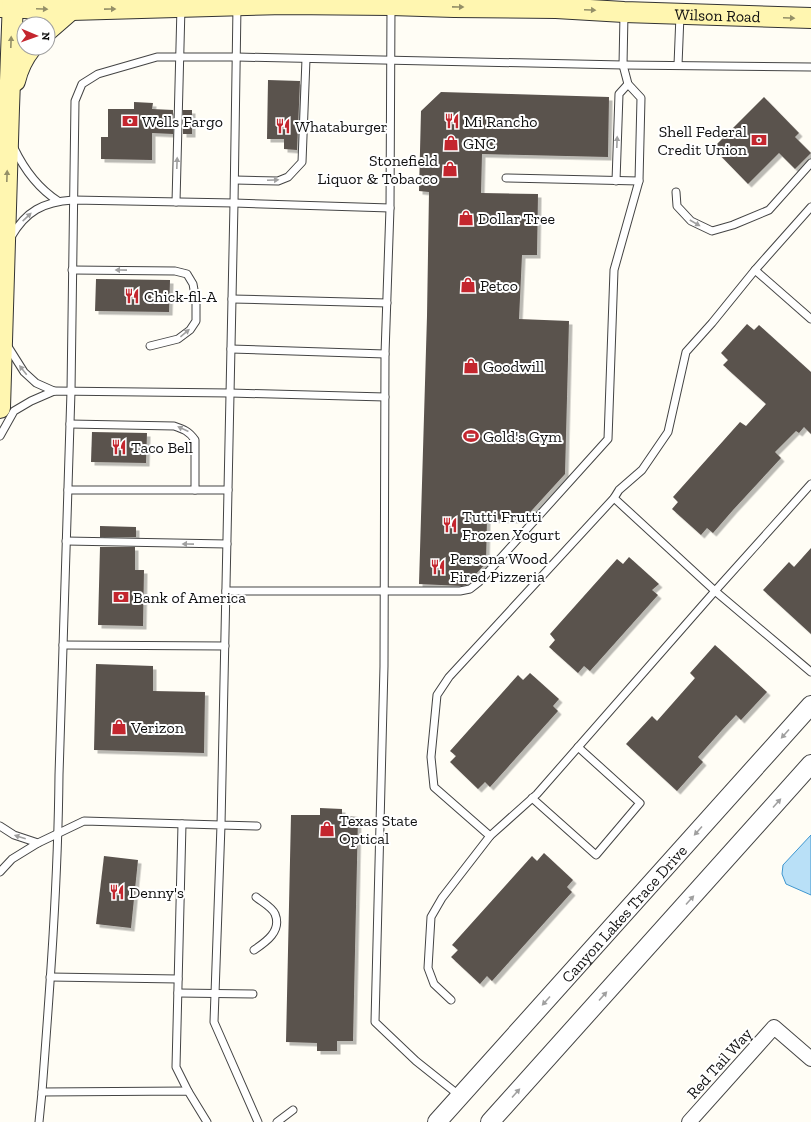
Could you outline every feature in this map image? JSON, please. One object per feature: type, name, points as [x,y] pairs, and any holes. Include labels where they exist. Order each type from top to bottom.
[{"type":"main road","name":"Wilson Road","points":[[9,5],[71,10],[392,2],[454,7],[556,8],[624,6],[680,14],[811,18]]},
{"type":"main road","points":[[0,408],[8,137],[4,102],[9,5]]},
{"type":"main road","points":[[56,23],[71,10]]},
{"type":"main road","points":[[4,102],[17,71],[25,56]]},
{"type":"street","name":"Canyon Lakes Trace Drive","points":[[437,1122],[811,705]]},
{"type":"street","points":[[490,1122],[811,764]]},
{"type":"street","name":"Red Tail Way","points":[[689,1122],[774,1027],[811,1060]]},
{"type":"lane","points":[[392,2],[390,208],[385,354],[383,591],[384,666],[375,1022],[416,1061],[460,1096]]},
{"type":"lane","points":[[237,5],[221,825],[214,1022],[258,1122]]},
{"type":"lane","points":[[226,591],[460,591],[470,589],[608,439],[614,270],[639,181],[641,98],[628,84],[623,65],[624,6]]},
{"type":"lane","points":[[176,202],[181,7]]},
{"type":"lane","points":[[678,65],[680,14]]},
{"type":"lane","points":[[39,1122],[59,833],[71,391],[75,101],[82,84],[98,74],[157,57],[306,58],[623,65],[811,67]]},
{"type":"lane","points":[[234,180],[278,181],[288,177],[302,162],[306,58]]},
{"type":"lane","points":[[616,181],[619,94],[628,84]]},
{"type":"lane","points":[[8,137],[26,171],[37,184],[58,201]]},
{"type":"lane","points":[[676,192],[677,206],[691,221],[712,231],[733,225],[769,210],[811,163]]},
{"type":"lane","points":[[506,178],[639,181]]},
{"type":"lane","points":[[5,246],[16,228],[25,218],[35,210],[58,201],[234,203],[390,208]]},
{"type":"lane","points":[[490,836],[434,787],[431,757],[437,694],[449,677],[614,498],[619,490],[642,470],[668,432],[686,352],[811,208]]},
{"type":"lane","points":[[72,270],[175,271],[187,274],[193,284],[196,301],[196,321],[190,330],[178,339],[150,346]]},
{"type":"lane","points":[[756,270],[811,319]]},
{"type":"lane","points":[[232,300],[387,303]]},
{"type":"lane","points":[[2,338],[24,372],[36,383],[54,391]]},
{"type":"lane","points":[[231,349],[385,354]]},
{"type":"lane","points":[[0,436],[14,411],[31,401],[54,391],[385,397]]},
{"type":"lane","points":[[70,424],[174,426],[186,429],[195,440],[195,490]]},
{"type":"lane","points":[[451,1000],[434,984],[428,968],[430,917],[442,898],[490,836],[532,798],[715,590],[811,484]]},
{"type":"lane","points":[[68,490],[228,490]]},
{"type":"lane","points":[[614,498],[715,590],[811,672]]},
{"type":"lane","points":[[66,541],[227,544]]},
{"type":"lane","points":[[63,644],[225,646]]},
{"type":"lane","points":[[532,798],[596,855],[640,803],[578,747]]},
{"type":"lane","points":[[0,872],[12,859],[38,843],[84,821],[257,826]]},
{"type":"lane","points":[[182,824],[176,1067],[188,1091],[208,1122]]},
{"type":"lane","points":[[0,826],[14,835],[38,843]]},
{"type":"lane","points":[[254,950],[267,941],[274,933],[277,922],[275,913],[256,897]]},
{"type":"lane","points":[[50,977],[178,980]]},
{"type":"lane","points":[[178,992],[254,994]]},
{"type":"lane","points":[[42,1092],[188,1091]]},
{"type":"lane","points":[[276,1122],[293,1110]]},
{"type":"water","points":[[811,835],[811,895],[786,884],[782,874],[783,865]]},
{"type":"building","name":"Whataburger","points":[[268,80],[300,81],[297,150],[284,149],[284,139],[267,139]]},
{"type":"building","points":[[441,92],[609,97],[608,157],[482,154],[481,193],[538,194],[537,255],[522,255],[519,319],[569,321],[565,474],[523,520],[487,519],[486,563],[466,585],[462,586],[419,584],[429,192],[419,191],[421,111]]},
{"type":"building","points":[[764,97],[799,133],[795,137],[811,153],[795,169],[779,153],[748,184],[713,148]]},
{"type":"building","name":"Wells Fargo","points":[[134,102],[153,103],[152,109],[173,110],[173,134],[152,133],[152,160],[101,159],[101,137],[108,137],[108,109],[134,109]]},
{"type":"building","points":[[183,110],[192,110],[192,134],[183,134]]},
{"type":"building","name":"Chick-fil-A","points":[[96,279],[170,280],[169,312],[95,311]]},
{"type":"building","points":[[747,324],[754,330],[759,325],[811,372],[811,434],[804,427],[799,433],[796,431],[775,452],[781,458],[713,533],[707,528],[701,535],[672,509],[678,502],[673,497],[740,422],[746,426],[766,404],[723,365],[728,360],[721,353]]},
{"type":"building","name":"Taco Bell","points":[[92,432],[147,433],[146,463],[91,462]]},
{"type":"building","points":[[100,526],[136,527],[136,537],[100,537]]},
{"type":"building","name":"Bank of America","points":[[100,547],[135,547],[135,570],[144,570],[143,626],[98,625]]},
{"type":"building","points":[[811,548],[811,634],[763,590],[789,562],[794,567]]},
{"type":"building","points":[[629,557],[659,584],[652,590],[658,595],[590,671],[584,666],[578,673],[549,647],[555,640],[550,634],[617,559],[623,564]]},
{"type":"building","points":[[715,645],[767,692],[741,720],[736,715],[722,730],[698,757],[703,762],[677,791],[626,744],[652,716],[657,721],[695,678],[690,673]]},
{"type":"building","points":[[96,664],[153,666],[153,691],[205,692],[204,753],[94,750]]},
{"type":"building","points":[[530,673],[559,699],[553,706],[558,711],[490,787],[485,782],[478,789],[450,762],[456,756],[450,751],[518,675],[523,680]]},
{"type":"building","points":[[320,808],[342,809],[342,816],[358,817],[353,1041],[337,1041],[337,1051],[317,1051],[317,1043],[286,1042],[291,815],[320,815]]},
{"type":"building","points":[[544,853],[573,880],[567,887],[572,892],[492,981],[487,976],[480,984],[451,957],[458,950],[452,945],[532,856],[537,861]]},
{"type":"building","name":"Denny's","points":[[104,856],[138,860],[131,928],[96,924]]},
{"type":"place","name":"Wells Fargo","points":[[130,121]]},
{"type":"place","name":"Mi Rancho","points":[[452,121]]},
{"type":"place","name":"Whataburger","points":[[283,126]]},
{"type":"place","name":"Shell Federal Credit Union","points":[[759,140]]},
{"type":"place","name":"GNC","points":[[451,143]]},
{"type":"place","name":"Stonefield Liquor & Tobacco","points":[[450,169]]},
{"type":"place","name":"Dollar Tree","points":[[466,218]]},
{"type":"place","name":"Petco","points":[[468,285]]},
{"type":"place","name":"Chick-fil-A","points":[[132,296]]},
{"type":"place","name":"Goodwill","points":[[471,366]]},
{"type":"place","name":"Gold's Gym","points":[[471,436]]},
{"type":"place","name":"Taco Bell","points":[[119,447]]},
{"type":"place","name":"Tutti Frutti Frozen Yogurt","points":[[450,525]]},
{"type":"place","name":"Persona Wood Fired Pizzeria","points":[[438,567]]},
{"type":"place","name":"Bank of America","points":[[121,597]]},
{"type":"place","name":"Verizon","points":[[119,727]]},
{"type":"place","name":"Texas State Optical","points":[[327,829]]},
{"type":"place","name":"Denny's","points":[[117,892]]}]
